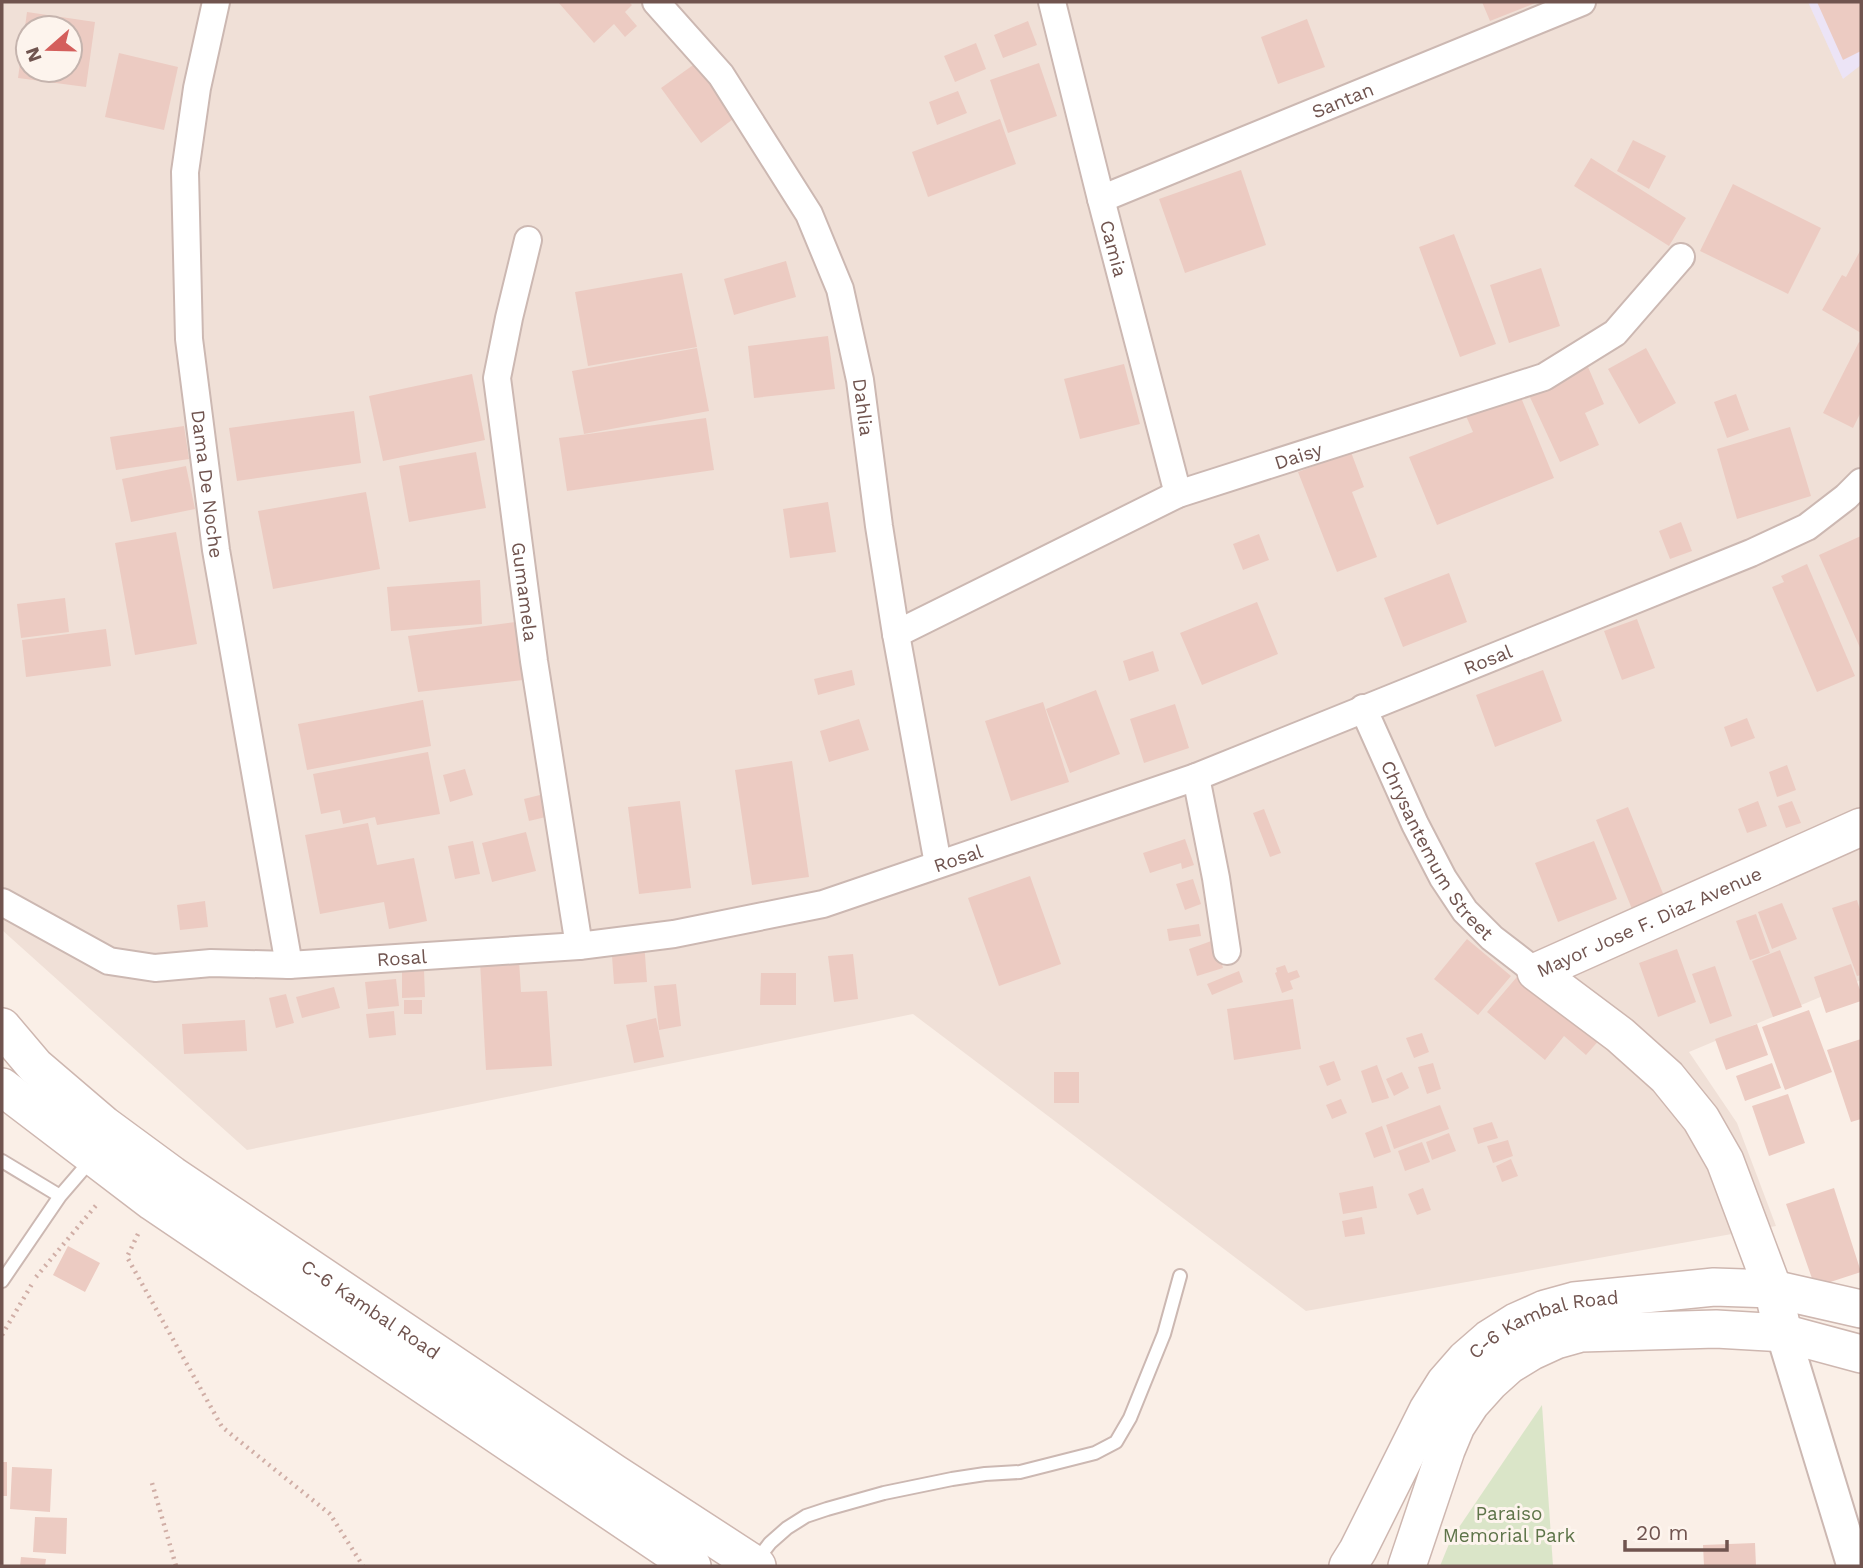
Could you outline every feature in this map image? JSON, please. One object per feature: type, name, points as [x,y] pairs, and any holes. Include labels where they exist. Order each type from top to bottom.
[{"type":"main road","name":"Mayor Jose F. Diaz Avenue","points":[[1783,1333],[1773,1289],[1725,1161],[1701,1119],[1667,1076],[1619,1035],[1536,972],[1861,827]]},
{"type":"main road","name":"C-6 Kambal Road","points":[[2,1027],[35,1066],[104,1125],[161,1167],[603,1466],[756,1565]]},
{"type":"main road","name":"C-6 Kambal Road","points":[[2,1087],[153,1202],[692,1566]]},
{"type":"main road","name":"C-6 Kambal Road","points":[[1348,1566],[1368,1532],[1428,1410],[1452,1375],[1489,1339],[1516,1322],[1574,1301],[1714,1287],[1773,1289],[1861,1309]]},
{"type":"main road","name":"C-6 Kambal Road","points":[[1407,1566],[1456,1426],[1471,1403],[1489,1383],[1509,1365],[1532,1351],[1581,1333],[1716,1329],[1783,1333],[1861,1354]]},
{"type":"street","name":"Dama De Noche","points":[[216,2],[197,88],[185,172],[189,339],[216,550],[289,965]]},
{"type":"street","name":"Dahlia","points":[[656,2],[722,75],[809,214],[840,289],[860,380],[896,634],[938,864]]},
{"type":"street","name":"Camia","points":[[1052,2],[1178,494]]},
{"type":"street","name":"Santan","points":[[1101,199],[1582,2]]},
{"type":"street","name":"Gumamela","points":[[528,240],[497,378],[534,661],[579,946]]},
{"type":"street","name":"Daisy","points":[[896,634],[1178,494],[1544,377],[1615,333],[1681,257]]},
{"type":"street","name":"Rosal","points":[[2,902],[110,961],[155,968],[211,963],[289,965],[579,946],[674,934],[823,904],[1196,777],[1751,553],[1807,527],[1861,482]]},
{"type":"street","name":"Chrysantemum Street","points":[[1363,709],[1415,824],[1443,878],[1465,911],[1536,972]]},
{"type":"street","points":[[1196,777],[1227,951]]},
{"type":"street","name":"Mayor Jose F. Diaz Avenue","points":[[1783,1333],[1854,1566]]},
{"type":"lane","points":[[2,1161],[60,1196]]},
{"type":"lane","points":[[2,1281],[60,1196],[106,1168]]},
{"type":"lane","points":[[756,1565],[770,1544],[787,1528],[806,1516],[884,1493],[952,1479],[1020,1472],[1095,1452],[1115,1442],[1130,1418],[1164,1334],[1180,1276]]},
{"type":"path","points":[[2,1335],[106,1168]]},
{"type":"path","points":[[153,1202],[127,1257],[222,1427],[330,1514],[363,1566]]},
{"type":"path","points":[[152,1483],[176,1566]]},
{"type":"shaded area","points":[[2,2],[1861,2],[1861,980],[1689,1052],[1737,1123],[1776,1226],[1306,1311],[913,1014],[247,1150],[2,930]]},
{"type":"shaded area","points":[[1808,2],[1861,2],[1861,65],[1843,79]]},
{"type":"green space","name":"Paraiso Memorial Park","points":[[1542,1405],[1553,1566],[1440,1566],[1451,1539]]},
{"type":"building","points":[[558,2],[629,2],[632,5],[625,12],[637,26],[625,37],[614,24],[594,43]]},
{"type":"building","points":[[1482,2],[1538,2],[1490,21]]},
{"type":"building","points":[[1817,2],[1861,2],[1861,51],[1843,60]]},
{"type":"building","points":[[1307,19],[1325,67],[1278,84],[1261,37]]},
{"type":"building","points":[[84,20],[95,22],[86,87],[63,84],[84,84]]},
{"type":"building","points":[[1028,21],[1037,45],[1003,58],[994,35]]},
{"type":"building","points":[[976,43],[986,69],[955,82],[944,56]]},
{"type":"building","points":[[119,53],[178,67],[164,130],[105,117]]},
{"type":"building","points":[[696,63],[736,117],[701,143],[661,88]]},
{"type":"building","points":[[1039,63],[1057,116],[1008,133],[990,80]]},
{"type":"building","points":[[958,91],[967,113],[937,125],[929,102]]},
{"type":"building","points":[[1000,119],[1016,164],[928,197],[912,152]]},
{"type":"building","points":[[1633,140],[1666,156],[1649,189],[1617,171]]},
{"type":"building","points":[[1591,158],[1686,218],[1669,246],[1574,186]]},
{"type":"building","points":[[1241,170],[1266,245],[1185,273],[1159,199]]},
{"type":"building","points":[[1733,184],[1821,228],[1788,294],[1700,251]]},
{"type":"building","points":[[1454,234],[1496,344],[1460,357],[1419,247]]},
{"type":"building","points":[[1861,249],[1861,333],[1822,310],[1842,275],[1846,277]]},
{"type":"building","points":[[786,261],[796,297],[734,315],[724,279]]},
{"type":"building","points":[[1541,268],[1560,326],[1509,343],[1490,285]]},
{"type":"building","points":[[682,273],[697,347],[588,366],[575,292]]},
{"type":"building","points":[[828,336],[835,389],[754,398],[748,346]]},
{"type":"building","points":[[1859,342],[1861,412],[1853,428],[1823,413]]},
{"type":"building","points":[[697,348],[709,411],[584,434],[572,371]]},
{"type":"building","points":[[1646,348],[1676,403],[1639,424],[1608,369]]},
{"type":"building","points":[[1124,364],[1140,424],[1080,439],[1064,379]]},
{"type":"building","points":[[1588,367],[1604,404],[1585,413],[1599,445],[1560,462],[1528,393]]},
{"type":"building","points":[[472,374],[485,440],[383,461],[369,396]]},
{"type":"building","points":[[1736,394],[1749,430],[1727,438],[1714,402]]},
{"type":"building","points":[[1520,395],[1554,478],[1437,525],[1409,457],[1473,432],[1466,416]]},
{"type":"building","points":[[354,411],[361,463],[237,481],[229,428]]},
{"type":"building","points":[[706,418],[714,470],[567,491],[559,438]]},
{"type":"building","points":[[184,426],[189,459],[116,470],[110,437]]},
{"type":"building","points":[[1790,427],[1811,496],[1737,519],[1717,449]]},
{"type":"building","points":[[476,452],[486,508],[409,522],[399,466]]},
{"type":"building","points":[[1351,452],[1364,487],[1352,492],[1377,557],[1337,572],[1298,472]]},
{"type":"building","points":[[186,466],[195,509],[131,522],[122,479]]},
{"type":"building","points":[[366,492],[380,569],[273,589],[258,511]]},
{"type":"building","points":[[828,502],[836,552],[790,558],[783,509]]},
{"type":"building","points":[[1681,522],[1692,551],[1670,559],[1659,531]]},
{"type":"building","points":[[176,532],[197,644],[135,655],[115,543]]},
{"type":"building","points":[[1259,534],[1269,560],[1243,570],[1233,544]]},
{"type":"building","points":[[1861,536],[1861,650],[1819,555]]},
{"type":"building","points":[[1807,564],[1855,676],[1817,692],[1772,587],[1784,582],[1781,576]]},
{"type":"building","points":[[1449,573],[1467,622],[1403,647],[1384,598]]},
{"type":"building","points":[[480,580],[482,624],[391,631],[387,587]]},
{"type":"building","points":[[65,598],[69,632],[21,638],[17,604]]},
{"type":"building","points":[[1257,602],[1278,654],[1202,685],[1180,633]]},
{"type":"building","points":[[1637,619],[1655,668],[1622,680],[1604,631]]},
{"type":"building","points":[[515,622],[523,680],[418,692],[408,636]]},
{"type":"building","points":[[106,629],[111,666],[26,677],[22,640]]},
{"type":"building","points":[[1153,651],[1159,671],[1129,681],[1123,661]]},
{"type":"building","points":[[852,670],[855,685],[818,695],[814,679]]},
{"type":"building","points":[[1543,670],[1562,721],[1495,747],[1476,695]]},
{"type":"building","points":[[1096,690],[1120,754],[1070,773],[1046,709]]},
{"type":"building","points":[[423,700],[431,746],[307,770],[298,724]]},
{"type":"building","points":[[1043,702],[1069,782],[1011,801],[985,721]]},
{"type":"building","points":[[1175,704],[1189,748],[1144,763],[1130,719]]},
{"type":"building","points":[[1747,718],[1755,738],[1731,747],[1724,727]]},
{"type":"building","points":[[859,719],[869,750],[829,762],[820,731]]},
{"type":"building","points":[[428,752],[440,814],[377,825],[375,817],[343,824],[340,810],[321,814],[313,774]]},
{"type":"building","points":[[792,761],[809,877],[752,885],[735,770]]},
{"type":"building","points":[[1787,765],[1796,790],[1777,797],[1769,772]]},
{"type":"building","points":[[465,769],[473,795],[450,802],[443,775]]},
{"type":"building","points":[[544,794],[550,816],[529,821],[524,799]]},
{"type":"building","points":[[680,801],[691,888],[639,894],[628,807]]},
{"type":"building","points":[[1758,801],[1767,826],[1747,833],[1738,809]]},
{"type":"building","points":[[1792,801],[1801,823],[1786,828],[1778,806]]},
{"type":"building","points":[[1628,807],[1664,896],[1632,909],[1596,820]]},
{"type":"building","points":[[1264,809],[1281,853],[1270,857],[1253,813]]},
{"type":"building","points":[[368,823],[377,865],[414,858],[427,921],[389,929],[384,902],[320,914],[305,835]]},
{"type":"building","points":[[526,832],[536,871],[492,882],[482,843]]},
{"type":"building","points":[[1185,839],[1194,865],[1182,869],[1181,863],[1150,873],[1143,853]]},
{"type":"building","points":[[473,841],[480,874],[455,879],[448,846]]},
{"type":"building","points":[[1594,841],[1617,899],[1558,922],[1535,863]]},
{"type":"building","points":[[1030,876],[1061,964],[999,986],[968,898]]},
{"type":"building","points":[[1193,879],[1201,904],[1185,910],[1176,884]]},
{"type":"building","points":[[1857,900],[1861,913],[1861,975],[1857,976],[1832,908]]},
{"type":"building","points":[[205,901],[208,927],[180,930],[177,905]]},
{"type":"building","points":[[1782,903],[1797,939],[1772,949],[1758,912]]},
{"type":"building","points":[[1756,914],[1770,953],[1750,960],[1736,921]]},
{"type":"building","points":[[1199,924],[1201,936],[1169,941],[1167,929]]},
{"type":"building","points":[[1217,939],[1223,968],[1197,976],[1189,949]]},
{"type":"building","points":[[1467,939],[1511,976],[1478,1015],[1434,979]]},
{"type":"building","points":[[644,941],[647,982],[614,984],[611,942]]},
{"type":"building","points":[[1677,949],[1696,1002],[1658,1017],[1639,963]]},
{"type":"building","points":[[1780,950],[1802,1007],[1773,1017],[1752,961]]},
{"type":"building","points":[[853,954],[858,999],[834,1002],[828,956]]},
{"type":"building","points":[[519,960],[521,992],[547,991],[552,1066],[486,1070],[480,962]]},
{"type":"building","points":[[1851,964],[1861,1001],[1826,1013],[1814,977]]},
{"type":"building","points":[[1285,965],[1288,973],[1297,970],[1300,977],[1290,981],[1293,989],[1282,993],[1275,973],[1276,968]]},
{"type":"building","points":[[1715,966],[1732,1016],[1710,1024],[1692,974]]},
{"type":"building","points":[[402,970],[424,970],[425,997],[402,998]]},
{"type":"building","points":[[1239,971],[1243,982],[1212,995],[1207,984]]},
{"type":"building","points":[[1522,971],[1601,1038],[1586,1055],[1564,1036],[1545,1060],[1487,1012]]},
{"type":"building","points":[[761,973],[796,973],[796,1005],[760,1005]]},
{"type":"building","points":[[396,979],[399,1006],[368,1009],[365,982]]},
{"type":"building","points":[[676,984],[681,1026],[659,1030],[654,986]]},
{"type":"building","points":[[334,987],[340,1008],[302,1018],[296,997]]},
{"type":"building","points":[[286,994],[294,1023],[276,1028],[269,998]]},
{"type":"building","points":[[1293,999],[1301,1049],[1234,1060],[1227,1009]]},
{"type":"building","points":[[404,1000],[422,1000],[422,1014],[404,1014]]},
{"type":"building","points":[[1809,1010],[1832,1072],[1785,1090],[1762,1027]]},
{"type":"building","points":[[394,1011],[396,1035],[369,1038],[366,1014]]},
{"type":"building","points":[[656,1018],[664,1057],[634,1063],[626,1025]]},
{"type":"building","points":[[245,1020],[247,1051],[184,1054],[182,1024]]},
{"type":"building","points":[[1757,1024],[1768,1055],[1726,1070],[1715,1039]]},
{"type":"building","points":[[1422,1033],[1429,1052],[1414,1058],[1406,1038]]},
{"type":"building","points":[[1861,1039],[1861,1119],[1851,1122],[1827,1050]]},
{"type":"building","points":[[1334,1061],[1341,1080],[1327,1086],[1319,1066]]},
{"type":"building","points":[[1433,1063],[1441,1089],[1427,1094],[1418,1067]]},
{"type":"building","points":[[1772,1063],[1781,1088],[1745,1101],[1736,1076]]},
{"type":"building","points":[[1377,1065],[1389,1098],[1372,1103],[1361,1071]]},
{"type":"building","points":[[1054,1072],[1079,1072],[1079,1103],[1054,1103]]},
{"type":"building","points":[[1402,1072],[1409,1088],[1394,1096],[1386,1079]]},
{"type":"building","points":[[1788,1094],[1805,1143],[1769,1156],[1752,1106]]},
{"type":"building","points":[[1341,1099],[1347,1113],[1332,1119],[1326,1105]]},
{"type":"building","points":[[1440,1105],[1449,1129],[1394,1149],[1386,1125]]},
{"type":"building","points":[[1492,1122],[1498,1138],[1478,1144],[1473,1128]]},
{"type":"building","points":[[1382,1126],[1391,1152],[1374,1158],[1365,1133]]},
{"type":"building","points":[[1449,1133],[1456,1151],[1432,1160],[1426,1142]]},
{"type":"building","points":[[1508,1140],[1513,1156],[1493,1163],[1487,1146]]},
{"type":"building","points":[[1422,1142],[1430,1162],[1405,1171],[1398,1151]]},
{"type":"building","points":[[1511,1159],[1518,1176],[1502,1182],[1496,1166]]},
{"type":"building","points":[[1373,1186],[1377,1208],[1343,1214],[1339,1193]]},
{"type":"building","points":[[1423,1188],[1431,1210],[1417,1215],[1408,1194]]},
{"type":"building","points":[[1834,1188],[1861,1272],[1815,1287],[1786,1204]]},
{"type":"building","points":[[1362,1217],[1365,1234],[1345,1237],[1342,1221]]},
{"type":"building","points":[[68,1246],[100,1263],[85,1292],[53,1275]]},
{"type":"building","points":[[2,1462],[7,1462],[7,1496],[2,1496]]},
{"type":"building","points":[[12,1467],[52,1469],[50,1512],[10,1509]]},
{"type":"building","points":[[35,1517],[67,1518],[66,1554],[33,1552]]},
{"type":"building","points":[[1755,1543],[1756,1566],[1704,1566],[1703,1545]]},
{"type":"building","points":[[21,1557],[46,1559],[45,1566],[20,1566]]}]
